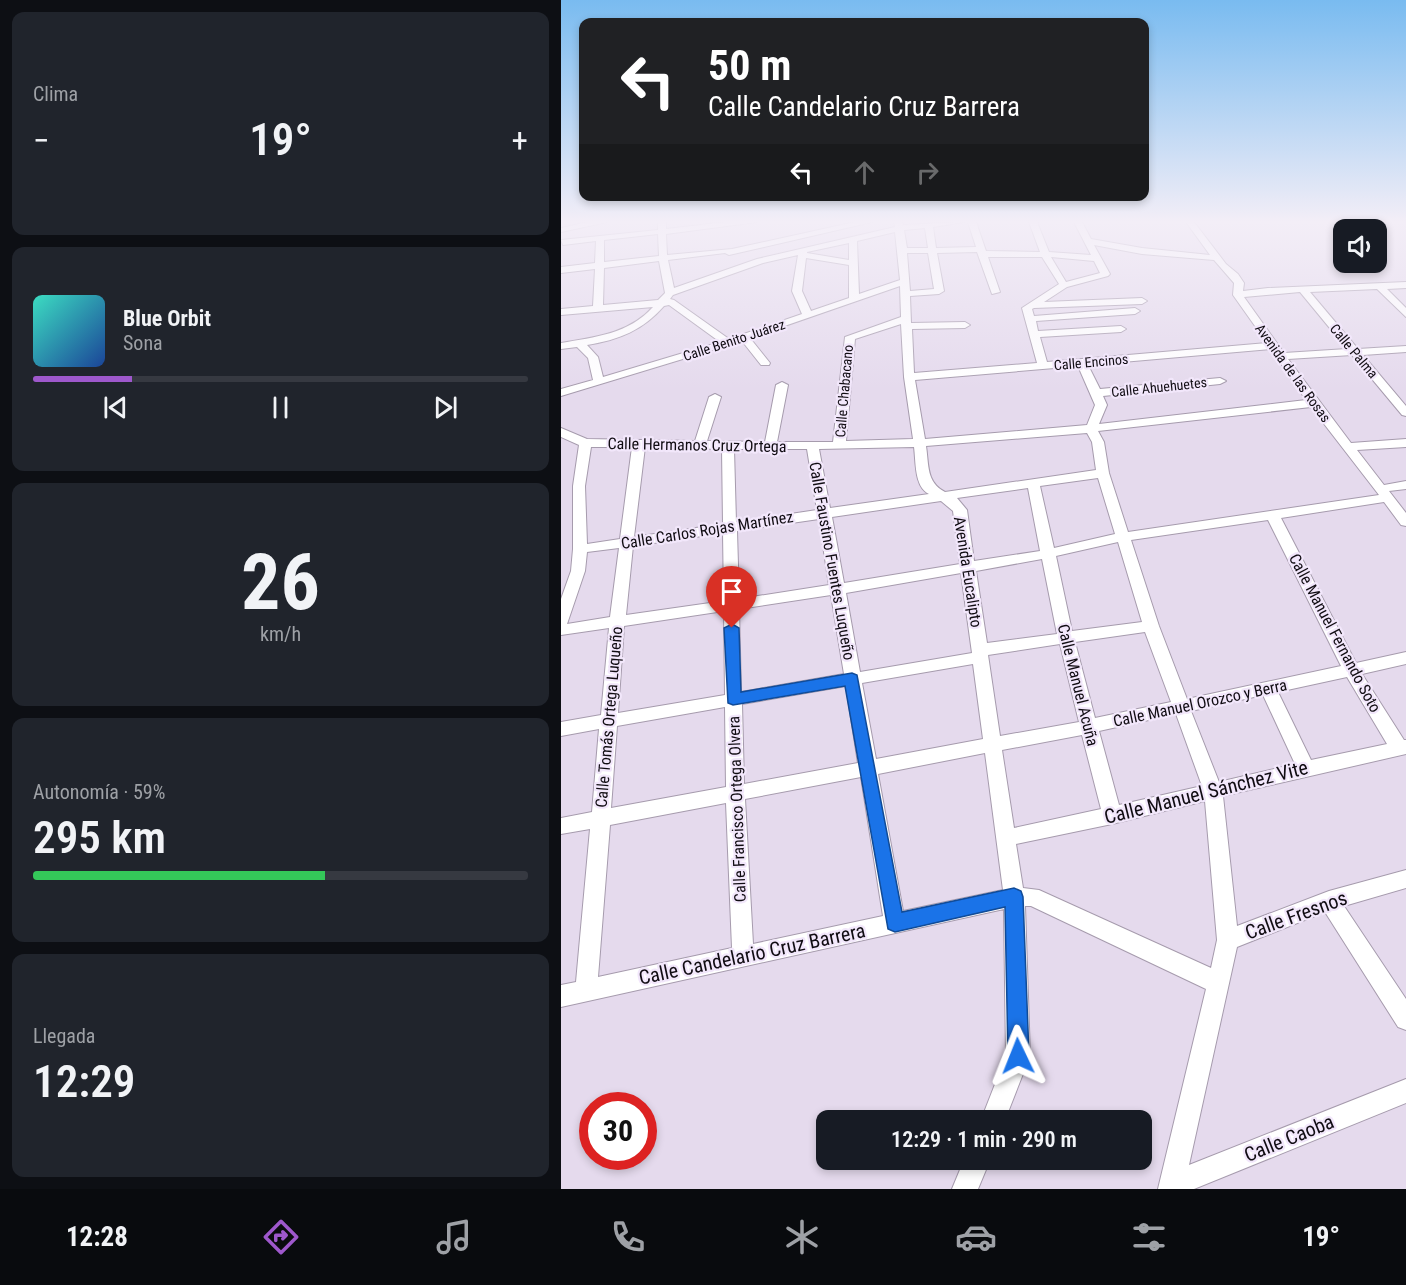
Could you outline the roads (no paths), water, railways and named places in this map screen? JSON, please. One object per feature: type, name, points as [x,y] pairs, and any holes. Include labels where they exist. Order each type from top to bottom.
[{"type":"street","points":[[598,307],[599,277]]},
{"type":"street","points":[[664,277],[666,297],[727,342]]},
{"type":"street","points":[[561,312],[666,297],[716,277]]},
{"type":"street","points":[[799,277],[797,291],[809,315]]},
{"type":"street","points":[[853,277],[854,300]]},
{"type":"street","name":"Avenida Eucalipto","points":[[904,277],[909,377],[924,482],[929,489],[951,501],[960,510],[1014,897],[1018,1056],[997,1110]]},
{"type":"street","name":"Calle Benito Juárez","points":[[561,393],[744,337],[854,300],[905,288],[939,291],[937,277]]},
{"type":"street","points":[[990,277],[995,292]]},
{"type":"street","points":[[1059,277],[1064,285]]},
{"type":"street","points":[[1043,366],[1027,308],[1064,285],[1092,277]]},
{"type":"street","name":"Avenida de las Rosas","points":[[1234,277],[1239,283],[1238,295],[1273,346],[1406,522]]},
{"type":"street","points":[[1238,295],[1406,285]]},
{"type":"street","points":[[1380,287],[1406,314]]},
{"type":"street","name":"Calle Palma","points":[[1303,290],[1406,412]]},
{"type":"street","points":[[561,346],[605,339],[630,330],[648,318],[666,297]]},
{"type":"street","points":[[1032,305],[1142,301]]},
{"type":"street","points":[[1029,319],[1135,311]]},
{"type":"street","points":[[906,323],[965,325]]},
{"type":"street","name":"Calle Chabacano","points":[[839,446],[850,337],[906,323]]},
{"type":"street","points":[[1033,334],[1121,329]]},
{"type":"street","points":[[744,337],[765,363]]},
{"type":"street","points":[[579,343],[593,357],[599,383]]},
{"type":"street","name":"Calle Encinos","points":[[909,377],[1273,346]]},
{"type":"street","points":[[1281,356],[1406,349]]},
{"type":"street","points":[[1082,363],[1098,393],[1101,405],[1092,429],[1098,442],[1103,473],[1122,537],[1151,626],[1183,706],[1213,791],[1228,940]]},
{"type":"street","name":"Calle Ahuehuetes","points":[[1098,393],[1220,381]]},
{"type":"street","points":[[770,446],[782,385]]},
{"type":"street","points":[[700,444],[715,397]]},
{"type":"street","name":"Calle Hermanos Cruz Ortega","points":[[585,443],[813,447],[918,443],[1092,429],[1314,403]]},
{"type":"street","points":[[561,432],[585,443],[579,486],[578,571],[561,621]]},
{"type":"street","name":"Calle Tomás Ortega Luqueño","points":[[586,991],[617,622],[639,443]]},
{"type":"street","points":[[1348,447],[1406,443]]},
{"type":"street","name":"Calle Francisco Ortega Olvera","points":[[729,445],[735,793],[743,957]]},
{"type":"street","name":"Calle Faustino Fuentes Luqueño","points":[[813,447],[822,512],[838,589],[895,923]]},
{"type":"street","name":"Calle Carlos Rojas Martínez","points":[[580,549],[822,512],[1103,473]]},
{"type":"street","name":"Calle Manuel Acuña","points":[[1033,482],[1047,554],[1087,727],[1112,816]]},
{"type":"street","points":[[561,630],[838,589],[1047,554],[1122,537],[1273,516],[1383,493],[1406,485]]},
{"type":"street","name":"Calle Manuel Fernando Soto","points":[[1273,516],[1351,670],[1403,747]]},
{"type":"street","points":[[561,729],[852,679],[980,653],[1151,626]]},
{"type":"street","name":"Calle Manuel Orozco y Berra","points":[[561,826],[1087,727],[1406,658]]},
{"type":"street","points":[[1268,688],[1306,768]]},
{"type":"street","name":"Calle Manuel Sánchez Vite","points":[[1006,838],[1112,816],[1306,768],[1403,747]]},
{"type":"street","name":"Calle Fresnos","points":[[1171,1187],[1228,940],[1329,902],[1406,879]]},
{"type":"street","points":[[1014,897],[1032,897],[1218,983]]},
{"type":"street","name":"Calle Candelario Cruz Barrera","points":[[561,996],[1014,897]]},
{"type":"street","points":[[1329,902],[1406,1019]]},
{"type":"street","name":"Calle Caoba","points":[[1171,1187],[1406,1091]]},
{"type":"street","points":[[965,1189],[973,1170]]}]
